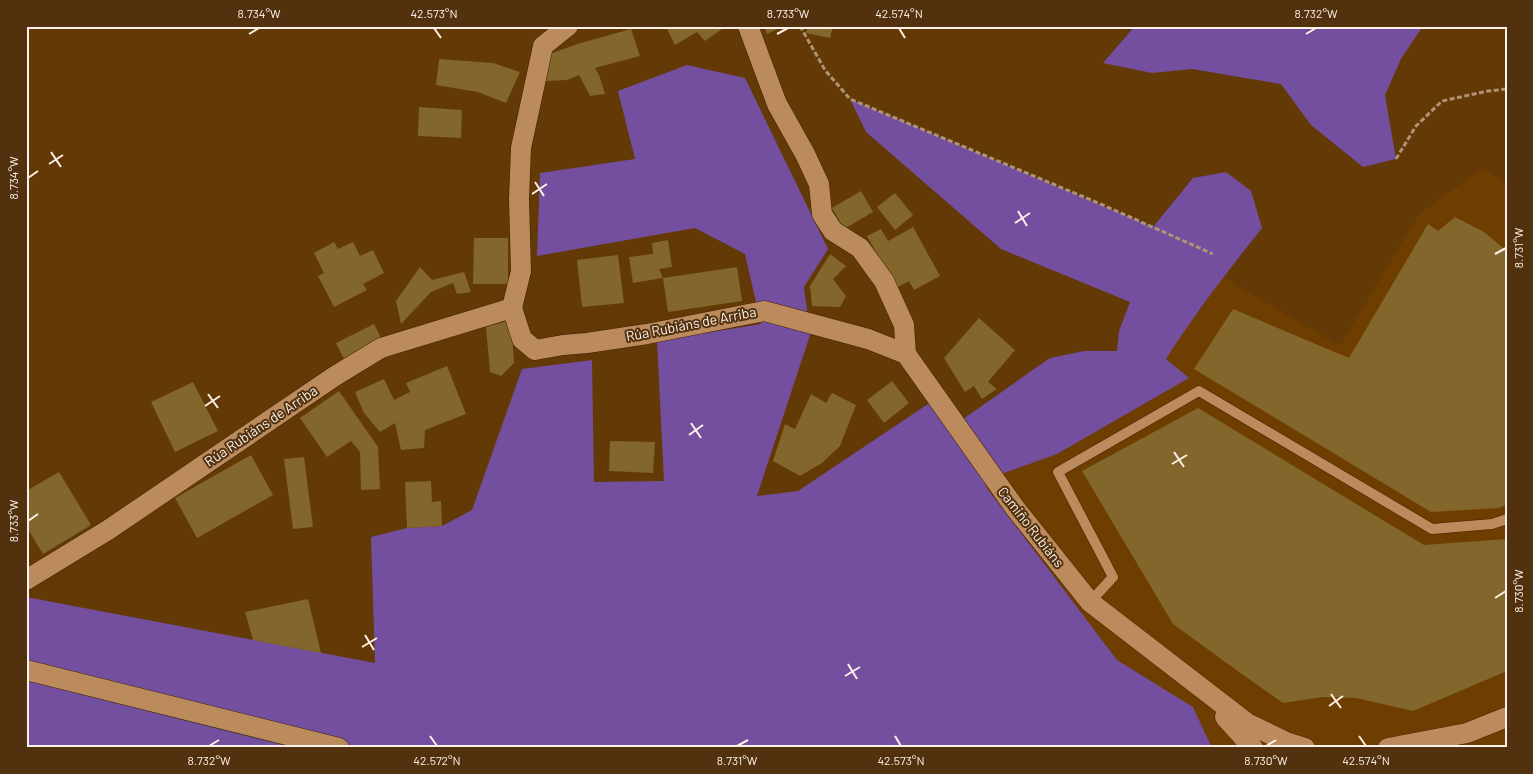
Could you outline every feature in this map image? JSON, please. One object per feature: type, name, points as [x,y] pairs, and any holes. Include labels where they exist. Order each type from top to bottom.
[{"type":"street","points":[[512,308],[521,272],[519,199],[521,148],[543,46],[568,26]]},
{"type":"street","points":[[748,26],[777,104],[805,154],[819,184],[822,214],[833,231],[860,248],[884,281],[904,325],[906,354]]},
{"type":"street","name":"Rúa Rubiáns de Arriba","points":[[26,580],[108,530],[335,376],[380,348],[512,308],[522,339],[535,350],[647,334],[764,311],[868,339],[906,354]]},
{"type":"street","name":"Camiño Rubiáns","points":[[906,354],[1015,508],[1090,602],[1183,674]]},
{"type":"street","points":[[26,670],[339,748]]},
{"type":"street","points":[[1183,674],[1253,748]]},
{"type":"street","points":[[1183,674],[1247,723],[1286,742],[1305,748]]},
{"type":"street","points":[[1388,748],[1467,733],[1507,717]]},
{"type":"street","points":[[1448,748],[1467,733]]},
{"type":"lane","points":[[1090,602],[1113,578],[1058,472],[1199,390],[1432,529],[1492,524],[1507,519]]},
{"type":"path","points":[[800,26],[825,70],[850,99],[1103,205],[1213,254]]},
{"type":"path","points":[[1396,159],[1416,126],[1442,101],[1507,89]]},
{"type":"shaded area","points":[[1135,26],[1423,26],[1401,59],[1385,95],[1396,159],[1363,167],[1311,125],[1281,84],[1192,69],[1152,73],[1103,63]]},
{"type":"shaded area","points":[[687,65],[745,78],[828,249],[804,287],[810,335],[757,496],[798,491],[937,398],[956,424],[1050,358],[1084,351],[1117,351],[1119,331],[1130,302],[1001,249],[866,132],[850,99],[1153,227],[1193,178],[1226,172],[1251,191],[1262,228],[1224,276],[1166,359],[1189,378],[1057,454],[993,477],[986,487],[1117,660],[1193,707],[1212,748],[26,748],[26,597],[375,663],[371,537],[407,528],[442,526],[472,510],[522,369],[592,360],[594,482],[664,481],[657,341],[761,324],[745,254],[695,228],[537,256],[540,173],[635,159],[618,91]]},
{"type":"shaded area","points":[[1483,168],[1507,184],[1507,748],[1212,748],[1193,707],[1117,660],[986,487],[993,477],[1057,454],[1188,378],[1166,359],[1187,325],[1223,277],[1340,346],[1419,214]]},
{"type":"building","points":[[726,26],[705,41],[697,32],[675,45],[666,27]]},
{"type":"building","points":[[764,26],[784,26],[767,34]]},
{"type":"building","points":[[808,26],[833,27],[830,38],[806,33]]},
{"type":"building","points":[[631,29],[640,56],[595,68],[605,94],[590,96],[579,75],[567,80],[545,81],[549,54]]},
{"type":"building","points":[[439,59],[493,63],[520,72],[506,103],[478,92],[436,85]]},
{"type":"building","points":[[419,107],[462,110],[461,138],[418,136]]},
{"type":"building","points":[[861,191],[873,212],[844,229],[832,208]]},
{"type":"building","points":[[895,193],[913,215],[895,230],[877,207]]},
{"type":"building","points":[[1455,217],[1484,232],[1507,251],[1507,504],[1499,508],[1431,512],[1194,369],[1233,309],[1349,358],[1428,224],[1438,231]]},
{"type":"building","points":[[913,227],[940,276],[914,290],[909,281],[896,288],[867,236],[881,229],[888,241]]},
{"type":"building","points":[[474,238],[508,238],[508,284],[473,284]]},
{"type":"building","points":[[668,240],[672,267],[659,269],[663,278],[633,283],[629,257],[653,254],[652,243]]},
{"type":"building","points":[[334,242],[338,249],[353,242],[360,256],[373,250],[384,273],[363,284],[367,290],[334,307],[318,276],[324,273],[314,253]]},
{"type":"building","points":[[830,254],[846,266],[833,279],[846,296],[840,307],[812,306],[810,286]]},
{"type":"building","points":[[618,255],[624,303],[582,307],[577,260]]},
{"type":"building","points":[[420,267],[432,280],[464,272],[471,292],[457,294],[453,283],[431,292],[401,324],[396,301]]},
{"type":"building","points":[[737,267],[742,301],[668,312],[663,278]]},
{"type":"building","points":[[979,318],[1015,350],[988,382],[997,389],[982,399],[974,386],[965,392],[944,358]]},
{"type":"building","points":[[511,320],[514,363],[501,376],[490,372],[486,327]]},
{"type":"building","points":[[374,324],[382,340],[344,359],[336,343]]},
{"type":"building","points":[[447,366],[466,414],[425,430],[424,448],[401,450],[395,423],[380,432],[364,413],[355,392],[384,379],[394,400],[410,392],[406,383]]},
{"type":"building","points":[[892,381],[909,403],[884,423],[867,400]]},
{"type":"building","points":[[193,382],[218,431],[175,452],[151,402]]},
{"type":"building","points":[[339,391],[378,447],[380,489],[361,490],[360,452],[351,441],[327,457],[300,418]]},
{"type":"building","points":[[832,393],[856,405],[840,446],[822,463],[800,476],[773,461],[785,424],[795,429],[811,394],[826,403]]},
{"type":"building","points":[[1198,408],[1424,545],[1507,539],[1507,671],[1413,711],[1356,698],[1323,697],[1283,703],[1173,624],[1082,471]]},
{"type":"building","points":[[610,441],[655,442],[653,473],[609,471]]},
{"type":"building","points":[[251,455],[273,495],[197,538],[175,498]]},
{"type":"building","points":[[304,457],[313,527],[293,529],[284,459]]},
{"type":"building","points":[[59,472],[91,525],[43,554],[26,526],[26,491]]},
{"type":"building","points":[[431,481],[432,502],[441,501],[442,526],[407,528],[405,482]]},
{"type":"building","points":[[308,599],[321,653],[253,640],[245,612]]}]
